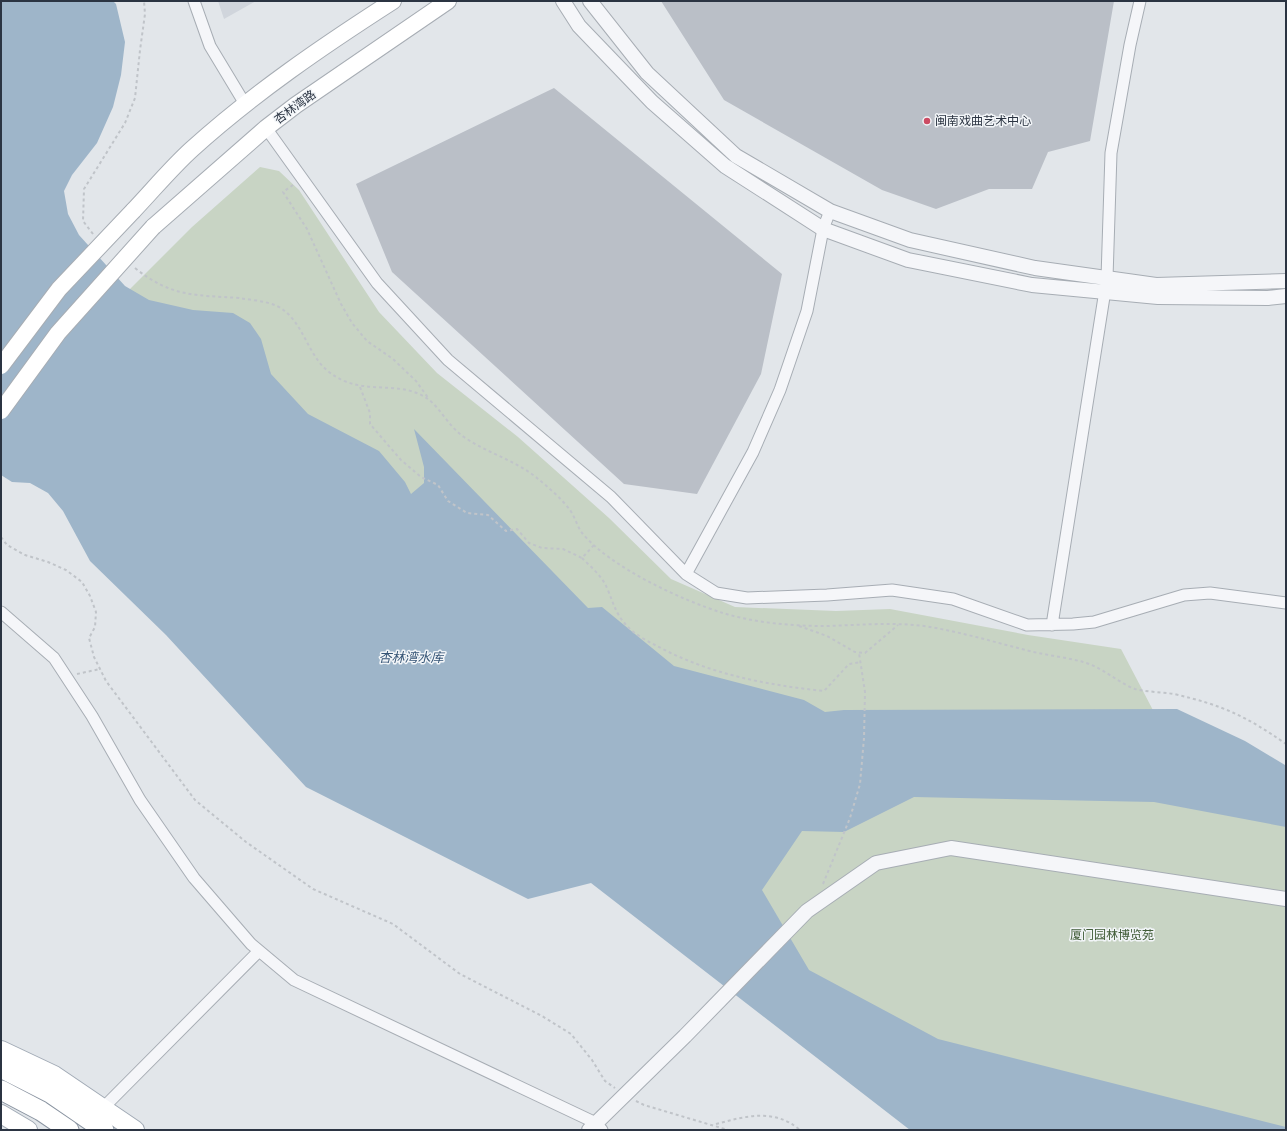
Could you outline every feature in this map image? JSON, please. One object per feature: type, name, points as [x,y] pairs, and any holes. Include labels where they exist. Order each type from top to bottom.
[{"type":"highway","points":[[1,1068],[50,1093],[104,1130]]},
{"type":"highway","points":[[1,1090],[41,1111],[69,1130]]},
{"type":"main road","points":[[1,366],[58,289],[191,150],[245,104],[343,33],[393,1]]},
{"type":"main road","name":"杏林湾路","points":[[1,412],[58,334],[153,227],[266,128],[296,105],[448,1]]},
{"type":"main road","points":[[1,1050],[54,1075],[136,1130]]},
{"type":"main road","points":[[1,1114],[28,1130]]},
{"type":"street","points":[[194,1],[210,46],[245,104]]},
{"type":"street","points":[[562,1],[579,26],[652,102],[725,166],[823,229],[908,260],[1032,285],[1156,285],[1286,280]]},
{"type":"street","points":[[590,1],[647,73],[736,156],[830,211],[910,240],[1158,297],[1268,298],[1286,296]]},
{"type":"street","points":[[1052,625],[1106,285],[1112,153],[1130,45],[1140,1]]},
{"type":"street","points":[[266,128],[377,283],[448,360],[611,497],[686,574],[716,594],[747,598],[827,595],[892,590],[953,599],[1027,625],[1094,622],[1184,595],[1210,593],[1286,603]]},
{"type":"street","points":[[686,574],[754,452],[780,390],[807,311],[823,229],[830,211]]},
{"type":"street","points":[[1,612],[54,658],[92,716],[140,800],[194,878],[251,944],[259,951],[294,980],[595,1128],[624,1094],[685,1036],[807,911],[876,863],[951,848],[1286,899]]},
{"type":"street","points":[[103,1108],[259,951]]},
{"type":"path","points":[[94,235],[83,221],[84,189],[125,123],[135,98],[140,50],[146,14],[144,1]]},
{"type":"path","points":[[302,178],[283,192],[307,229],[341,304],[352,323],[367,341],[393,359],[416,381],[429,400],[462,436],[516,464],[537,478],[569,509],[582,532],[608,557],[675,594],[722,612],[757,622],[796,625],[923,626],[1086,662],[1137,689],[1169,693],[1206,702],[1232,711],[1257,724],[1286,744]]},
{"type":"path","points":[[130,264],[164,288],[195,295],[251,300],[275,305],[290,316],[304,335],[316,358],[329,372],[353,385],[374,388],[397,388],[429,400]]},
{"type":"path","points":[[360,386],[370,412],[370,424],[401,460],[421,477],[438,485],[448,501],[467,513],[488,516],[506,531],[517,529],[529,543],[542,548],[562,549],[582,558],[595,571],[607,587],[613,607],[628,627],[682,660],[714,671],[759,682],[824,691],[849,664],[861,662]]},
{"type":"path","points":[[1,537],[7,545],[25,555],[54,565],[82,582],[90,596],[96,612],[95,627],[89,638],[94,657],[106,681],[195,800],[240,837],[313,889],[393,924],[460,974],[542,1016],[571,1034],[592,1060],[605,1081],[624,1094],[644,1105],[728,1130]]},
{"type":"path","points":[[582,558],[595,544]]},
{"type":"path","points":[[796,625],[828,636],[855,652],[865,653],[898,625]]},
{"type":"path","points":[[823,900],[822,889],[850,818],[860,784],[864,738],[865,692],[859,652]]},
{"type":"path","points":[[66,677],[100,669]]},
{"type":"path","points":[[715,1125],[738,1118],[767,1116],[789,1121],[800,1130]]},
{"type":"shaded area","points":[[218,1],[256,1],[224,19]]},
{"type":"green space","points":[[260,167],[279,171],[299,190],[379,312],[437,373],[518,437],[609,518],[671,579],[735,607],[836,611],[890,609],[1028,635],[1121,649],[1167,737],[806,751],[550,633],[124,295],[192,227]]},
{"type":"green space","name":"厦门园林博览苑","points":[[798,765],[1286,812],[1286,1130],[828,1022],[711,929]]},
{"type":"water","name":"杏林湾水库","points":[[1,1],[113,1],[116,4],[125,42],[121,75],[113,107],[97,143],[72,175],[64,191],[68,214],[79,235],[125,286],[149,300],[193,310],[233,313],[250,323],[261,339],[271,374],[308,414],[379,451],[405,482],[411,494],[424,483],[424,467],[414,429],[588,608],[602,607],[674,666],[804,700],[825,712],[844,710],[1177,709],[1245,741],[1285,765],[1286,827],[1154,802],[914,797],[844,832],[802,831],[762,890],[809,970],[938,1039],[1286,1127],[1286,1130],[910,1130],[591,883],[528,899],[306,787],[166,635],[90,561],[63,511],[48,493],[30,483],[12,482],[1,475]]},
{"type":"building","name":"闽南戏曲艺术中心","points":[[661,1],[1114,1],[1090,141],[1048,152],[1032,189],[989,189],[936,209],[882,190],[724,100]]},
{"type":"building","points":[[554,88],[782,274],[761,374],[697,494],[624,484],[392,272],[356,184]]},
{"type":"place","name":"闽南戏曲艺术中心","points":[[927,121]]}]
